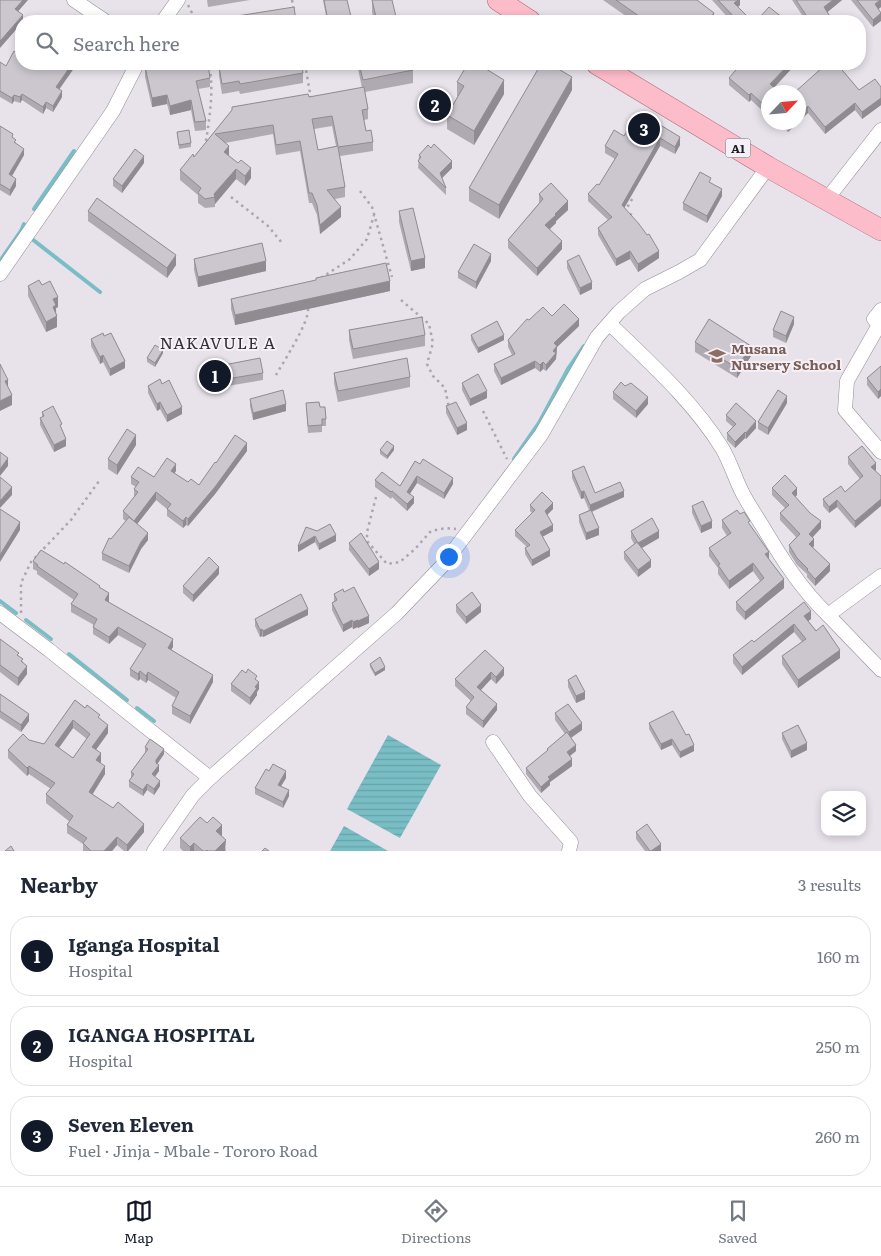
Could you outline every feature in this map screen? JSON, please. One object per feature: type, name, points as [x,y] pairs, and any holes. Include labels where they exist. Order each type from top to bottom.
[{"type":"main road","points":[[507,2],[523,15]]},
{"type":"main road","name":"A1","points":[[607,70],[768,166],[881,230]]},
{"type":"street","points":[[74,0],[96,15]]},
{"type":"street","points":[[167,15],[178,0]]},
{"type":"street","points":[[0,274],[113,111],[134,70]]},
{"type":"street","points":[[827,199],[881,130]]},
{"type":"street","points":[[154,851],[193,795],[210,778],[397,613],[442,566],[541,435],[597,337],[619,312],[645,289],[700,260],[768,166]]},
{"type":"street","points":[[881,310],[874,319],[879,326],[847,381],[845,410],[881,452]]},
{"type":"street","points":[[610,324],[686,400],[722,448],[737,477],[742,493],[794,576],[813,600],[881,670]]},
{"type":"street","points":[[828,615],[881,576]]},
{"type":"street","points":[[0,613],[210,778]]},
{"type":"street","points":[[493,742],[530,796],[571,842],[569,851]]},
{"type":"path","points":[[184,0],[193,15]]},
{"type":"path","points":[[292,0],[295,14]]},
{"type":"path","points":[[206,141],[211,107],[211,70]]},
{"type":"path","points":[[306,70],[312,103]]},
{"type":"path","points":[[360,190],[372,207],[392,277]]},
{"type":"path","points":[[632,215],[625,211],[634,196]]},
{"type":"path","points":[[231,197],[268,226],[282,243]]},
{"type":"path","points":[[316,283],[350,259],[367,239],[374,214]]},
{"type":"path","points":[[401,300],[428,324],[432,343],[427,364],[433,376],[445,388],[451,411]]},
{"type":"path","points":[[276,374],[303,326],[309,312],[308,306]]},
{"type":"path","points":[[483,412],[514,472]]},
{"type":"path","points":[[22,629],[21,583],[30,562],[71,520],[99,481]]},
{"type":"path","points":[[376,497],[367,532],[367,541],[387,564],[400,562],[415,550],[431,531],[446,528],[470,531]]},
{"type":"water","points":[[388,735],[441,765],[400,838],[347,809]]},
{"type":"water","points":[[344,826],[388,851],[330,851]]},
{"type":"building","points":[[0,0],[23,0],[15,9],[23,15],[15,15],[15,24],[0,41]]},
{"type":"building","points":[[324,0],[347,0],[351,15],[327,15]]},
{"type":"building","points":[[372,0],[392,0],[396,15],[376,15]]},
{"type":"building","points":[[616,0],[697,0],[714,13],[712,15],[637,15]]},
{"type":"building","points":[[718,0],[738,0],[734,3],[746,15],[732,15]]},
{"type":"building","points":[[796,0],[833,0],[824,7],[829,15],[806,15]]},
{"type":"building","points":[[857,0],[880,0],[875,4],[881,13],[873,20]]},
{"type":"building","points":[[294,7],[295,15],[244,15]]},
{"type":"building","points":[[769,7],[779,15],[762,15]]},
{"type":"building","points":[[14,51],[15,70],[68,70],[56,87],[62,91],[53,106],[46,102],[43,107],[22,94],[20,97],[14,95],[12,98],[0,91],[0,62],[6,66]]},
{"type":"building","points":[[146,70],[209,70],[210,78],[196,81],[206,121],[195,122],[191,100],[170,106],[167,95],[152,98]]},
{"type":"building","points":[[220,70],[303,70],[303,73],[240,84],[239,81],[222,84]]},
{"type":"building","points":[[360,70],[413,70],[363,80]]},
{"type":"building","points":[[464,70],[488,70],[504,80],[474,131],[447,115],[464,86],[457,82]]},
{"type":"building","points":[[538,70],[560,70],[572,77],[499,205],[469,188]]},
{"type":"building","points":[[736,70],[783,70],[770,84],[771,85],[761,85],[761,102],[751,93],[749,95],[729,78]]},
{"type":"building","points":[[820,70],[842,70],[859,90],[875,79],[881,87],[881,98],[862,112],[855,103],[825,127],[808,106],[806,108],[806,85],[803,85]]},
{"type":"building","points":[[364,87],[368,109],[362,110],[366,131],[371,130],[373,142],[338,147],[345,187],[327,190],[341,207],[320,225],[317,205],[312,193],[309,193],[300,141],[276,145],[273,125],[215,134],[229,146],[224,152],[238,163],[241,160],[251,168],[245,176],[236,169],[214,194],[215,197],[205,199],[198,193],[201,188],[180,170],[193,154],[194,157],[232,110],[232,107],[308,94],[309,97]],"holes":[[[332,116],[338,146],[318,150],[312,119]]]},
{"type":"building","points":[[639,112],[680,137],[675,147],[660,138],[622,205],[647,235],[649,234],[659,251],[638,264],[630,251],[616,259],[598,228],[612,217],[588,194],[597,184],[599,185],[618,154],[605,146],[614,130],[624,136]]},
{"type":"building","points":[[0,126],[13,134],[12,137],[16,140],[14,142],[24,149],[9,174],[16,179],[10,190],[0,184]]},
{"type":"building","points":[[189,130],[191,143],[179,145],[177,132]]},
{"type":"building","points":[[434,144],[452,161],[440,173],[446,188],[418,161],[421,157],[419,155],[428,145],[431,148]]},
{"type":"building","points":[[135,149],[144,156],[122,186],[113,179]]},
{"type":"building","points":[[700,172],[711,178],[709,182],[722,189],[707,216],[683,203]]},
{"type":"building","points":[[551,183],[568,201],[545,225],[562,241],[537,268],[508,240],[543,199],[539,194]]},
{"type":"building","points":[[97,198],[176,255],[167,268],[88,211]]},
{"type":"building","points":[[413,208],[425,258],[411,261],[399,211]]},
{"type":"building","points":[[262,243],[266,261],[198,277],[194,259]]},
{"type":"building","points":[[474,244],[491,254],[476,282],[458,272]]},
{"type":"building","points":[[579,255],[592,282],[580,288],[567,261]]},
{"type":"building","points":[[386,263],[390,281],[235,315],[231,299]]},
{"type":"building","points":[[39,280],[42,285],[50,281],[58,297],[53,299],[56,305],[53,307],[57,316],[46,322],[28,286]]},
{"type":"building","points":[[564,304],[579,319],[554,343],[557,346],[553,351],[556,353],[546,365],[543,362],[540,365],[535,361],[501,378],[494,364],[515,354],[508,340],[527,319],[529,320],[543,307],[552,316]]},
{"type":"building","points":[[781,311],[794,317],[786,336],[773,330]]},
{"type":"building","points":[[422,317],[425,335],[353,349],[349,330]]},
{"type":"building","points":[[709,319],[751,346],[737,368],[695,342]]},
{"type":"building","points":[[497,321],[504,335],[478,348],[471,335]]},
{"type":"building","points":[[103,333],[104,336],[111,333],[125,361],[110,369],[103,355],[100,357],[91,339]]},
{"type":"building","points":[[155,345],[163,350],[155,363],[147,358]]},
{"type":"building","points":[[260,358],[263,373],[215,381],[213,365],[224,365]]},
{"type":"building","points":[[407,358],[410,377],[338,391],[334,373]]},
{"type":"building","points":[[0,364],[8,380],[5,381],[12,395],[0,401]]},
{"type":"building","points":[[881,366],[881,389],[878,392],[867,378]]},
{"type":"building","points":[[478,374],[487,391],[470,399],[462,383]]},
{"type":"building","points":[[160,379],[162,384],[169,380],[182,407],[167,415],[160,402],[157,404],[148,386]]},
{"type":"building","points":[[621,382],[625,386],[631,383],[648,397],[636,411],[613,392]]},
{"type":"building","points":[[283,390],[286,404],[253,413],[250,399]]},
{"type":"building","points":[[778,390],[787,396],[768,428],[758,422]]},
{"type":"building","points":[[319,402],[320,407],[325,407],[326,419],[322,419],[322,425],[308,426],[306,403]]},
{"type":"building","points":[[456,402],[467,423],[457,428],[446,406]]},
{"type":"building","points":[[736,403],[756,421],[735,442],[727,433],[736,424],[726,415]]},
{"type":"building","points":[[53,406],[62,424],[60,425],[66,439],[54,445],[40,418],[44,416],[42,412]]},
{"type":"building","points":[[127,429],[136,435],[117,465],[108,459]]},
{"type":"building","points":[[235,435],[247,443],[215,487],[188,519],[186,517],[183,521],[167,509],[171,504],[156,492],[134,521],[123,511],[138,492],[134,489],[139,482],[131,477],[138,467],[154,477],[167,458],[176,464],[171,471],[188,482],[191,479],[199,485]]},
{"type":"building","points":[[387,441],[394,446],[387,456],[380,450]]},
{"type":"building","points":[[862,446],[876,463],[871,467],[881,476],[881,499],[855,521],[837,500],[829,507],[823,499],[841,486],[845,492],[863,476],[848,457]]},
{"type":"building","points":[[0,452],[8,458],[0,469]]},
{"type":"building","points":[[423,459],[453,478],[444,493],[417,476],[407,492],[414,497],[407,504],[375,480],[382,472],[400,486],[415,461],[420,464]]},
{"type":"building","points":[[584,466],[595,493],[620,482],[624,491],[590,505],[584,491],[581,492],[572,471]]},
{"type":"building","points":[[785,475],[797,488],[792,493],[810,513],[821,521],[809,534],[814,539],[809,544],[830,564],[815,579],[797,558],[789,545],[800,534],[780,513],[789,505],[772,488]]},
{"type":"building","points":[[0,477],[12,487],[0,501]]},
{"type":"building","points":[[542,492],[553,503],[545,511],[553,525],[540,532],[550,550],[532,560],[525,548],[530,545],[515,530],[535,510],[530,505]]},
{"type":"building","points":[[703,501],[712,521],[701,526],[692,506]]},
{"type":"building","points":[[0,509],[20,522],[0,555]]},
{"type":"building","points":[[591,510],[599,528],[586,533],[579,515]]},
{"type":"building","points":[[737,510],[740,514],[744,512],[750,521],[748,522],[769,552],[765,554],[784,579],[745,612],[736,602],[764,578],[753,563],[729,581],[709,548],[731,533],[722,520]]},
{"type":"building","points":[[129,517],[148,533],[141,542],[129,566],[102,553],[109,538],[111,539]]},
{"type":"building","points":[[652,518],[659,531],[638,543],[631,531]]},
{"type":"building","points":[[330,524],[336,535],[319,544],[315,536],[298,546],[306,527],[317,531]]},
{"type":"building","points":[[361,533],[379,562],[369,569],[349,543]]},
{"type":"building","points":[[637,542],[651,560],[638,570],[624,552]]},
{"type":"building","points":[[41,550],[64,564],[65,562],[109,593],[105,600],[173,639],[168,648],[213,675],[190,716],[172,706],[179,692],[148,672],[146,676],[140,671],[138,674],[130,669],[146,644],[118,627],[109,637],[93,627],[97,619],[71,604],[78,594],[37,566],[33,561]]},
{"type":"building","points":[[209,557],[219,567],[193,595],[183,586]]},
{"type":"building","points":[[354,587],[369,616],[358,621],[353,622],[352,620],[343,625],[332,603],[337,600],[334,594],[343,589],[344,592]]},
{"type":"building","points":[[472,592],[481,605],[466,617],[456,605]]},
{"type":"building","points":[[301,594],[308,609],[263,631],[262,629],[260,630],[255,619]]},
{"type":"building","points":[[804,602],[811,611],[804,616],[816,631],[823,625],[840,650],[798,680],[782,656],[806,639],[794,624],[742,667],[733,655],[752,640],[754,642]]},
{"type":"building","points":[[0,639],[19,653],[17,655],[23,659],[21,661],[27,666],[18,678],[0,665]]},
{"type":"building","points":[[485,650],[504,668],[496,677],[491,672],[477,687],[497,704],[483,721],[466,707],[474,697],[455,679]]},
{"type":"building","points":[[380,657],[385,667],[375,673],[370,664]]},
{"type":"building","points":[[248,669],[257,676],[255,679],[259,682],[250,698],[231,684],[242,670],[246,673]]},
{"type":"building","points":[[576,675],[585,692],[576,696],[568,680]]},
{"type":"building","points":[[0,694],[29,714],[21,725],[0,711]]},
{"type":"building","points":[[75,700],[85,708],[87,705],[100,715],[98,717],[108,725],[92,747],[101,753],[96,760],[105,766],[89,792],[113,808],[118,802],[144,824],[127,845],[117,837],[104,851],[91,851],[83,843],[87,838],[67,825],[73,816],[46,794],[55,783],[29,766],[27,768],[8,750],[23,734],[29,740],[44,744]],"holes":[[[73,720],[90,734],[73,758],[55,745]]]},
{"type":"building","points":[[568,704],[582,723],[569,732],[555,713]]},
{"type":"building","points":[[673,711],[686,735],[689,734],[694,745],[680,752],[672,739],[661,744],[649,723]]},
{"type":"building","points":[[798,725],[807,743],[791,751],[782,733]]},
{"type":"building","points":[[567,732],[576,745],[567,752],[572,759],[548,777],[550,779],[541,787],[526,768]]},
{"type":"building","points":[[150,739],[164,749],[156,760],[156,763],[159,765],[152,774],[160,781],[154,789],[147,784],[143,790],[129,781],[134,774],[131,772],[148,749],[145,747]]},
{"type":"building","points":[[273,764],[286,771],[278,785],[289,790],[283,802],[255,788],[266,769],[269,771]]},
{"type":"building","points":[[200,817],[207,823],[213,817],[222,825],[216,831],[226,840],[215,851],[203,851],[194,843],[190,847],[180,838]]},
{"type":"building","points":[[647,824],[661,844],[651,851],[636,832]]},
{"type":"building","points":[[11,846],[14,851],[5,851]]},
{"type":"waterway","points":[[34,209],[74,151]]},
{"type":"waterway","points":[[0,261],[24,224]]},
{"type":"waterway","points":[[32,239],[100,292]]},
{"type":"waterway","points":[[514,459],[539,423],[568,369],[584,346]]},
{"type":"waterway","points":[[0,601],[16,613]]},
{"type":"waterway","points":[[26,620],[51,639]]},
{"type":"waterway","points":[[69,654],[127,700]]},
{"type":"waterway","points":[[137,708],[154,721]]},
{"type":"place","name":"IGANGA HOSPITAL","points":[[435,105]]},
{"type":"place","name":"Seven Eleven","points":[[644,129]]},
{"type":"place","name":"Musana Nursery School","points":[[717,356]]},
{"type":"place","name":"Iganga Hospital","points":[[215,376]]},
{"type":"district","name":"NAKAVULE A","points":[[218,342]]}]
